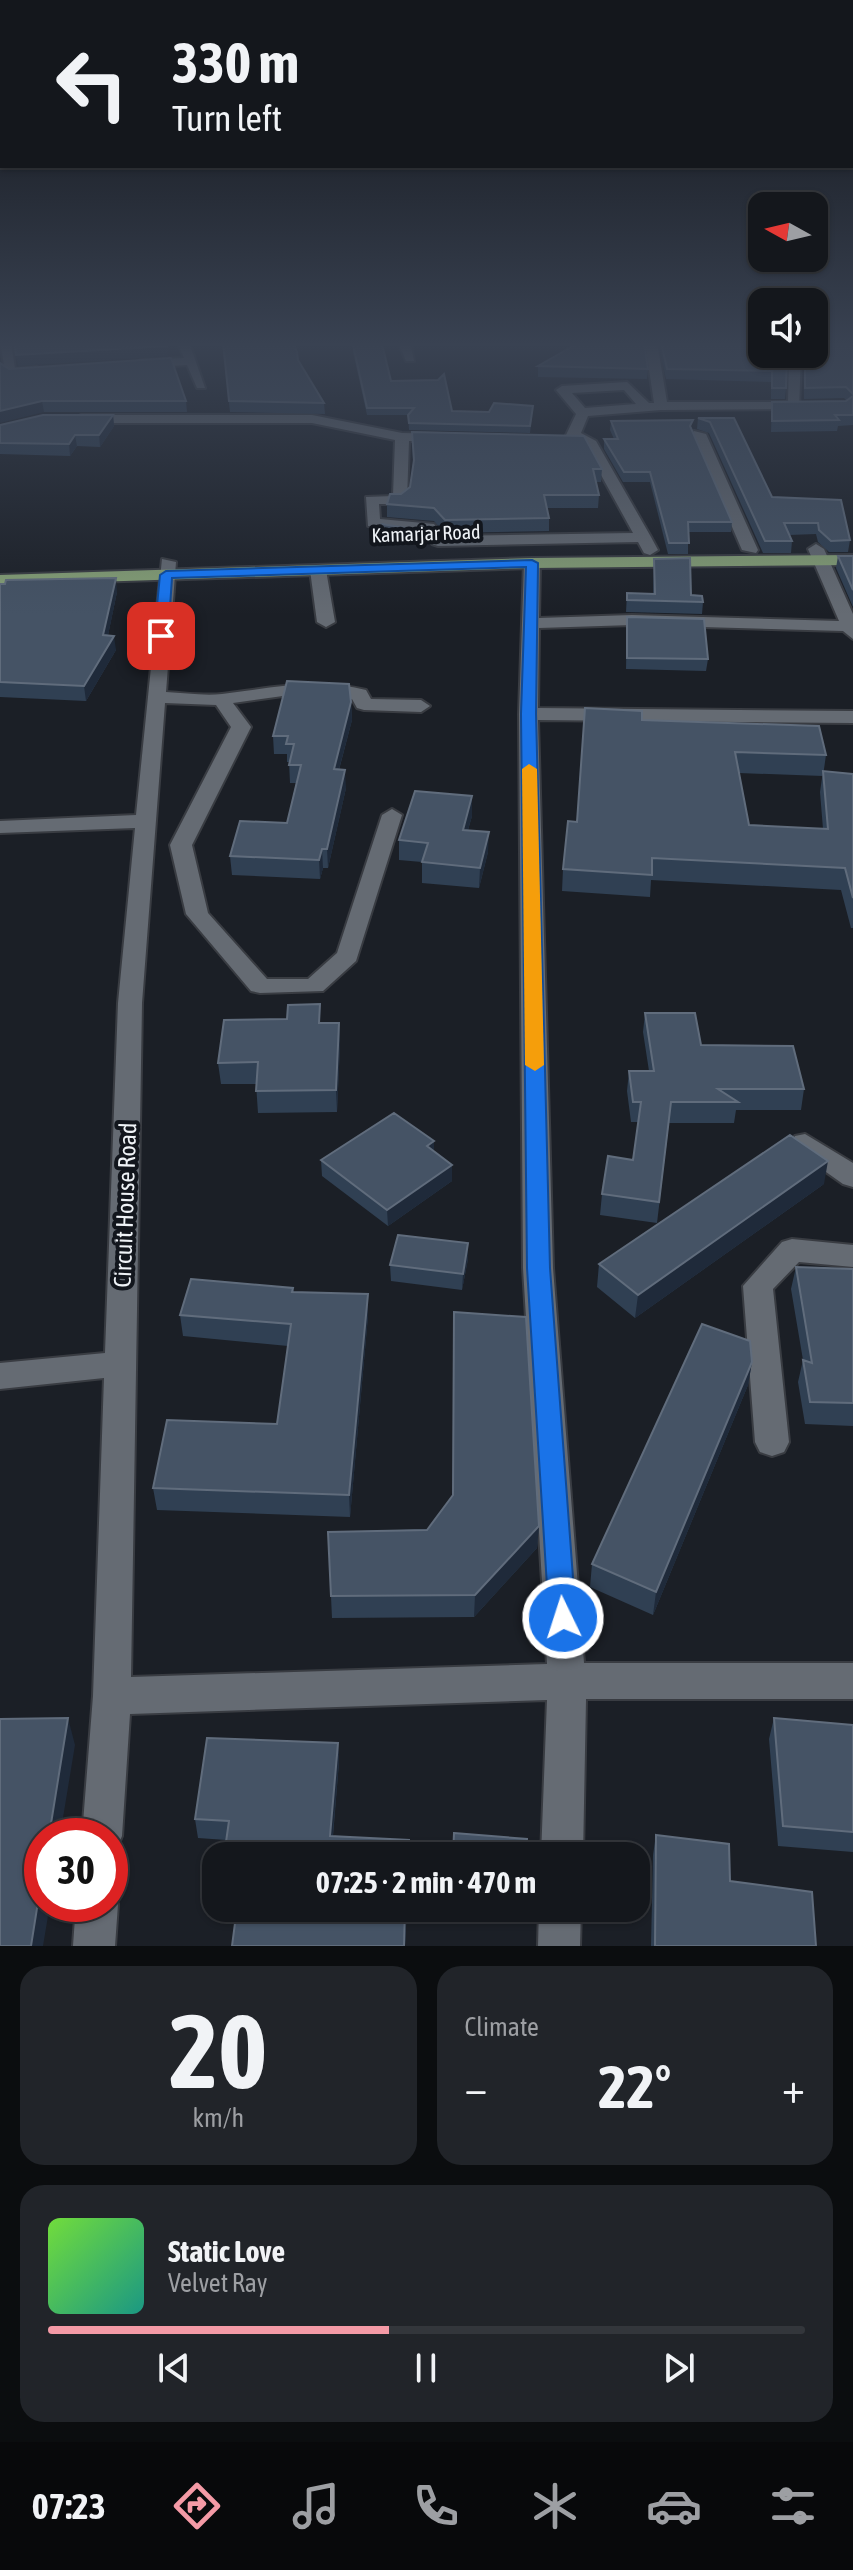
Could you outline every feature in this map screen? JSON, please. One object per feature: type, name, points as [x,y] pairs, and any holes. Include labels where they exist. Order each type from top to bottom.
[{"type":"main road","name":"Kamarjar Road","points":[[0,565],[167,568],[646,544],[819,555],[853,549]]},
{"type":"main road","points":[[0,580],[167,568],[318,570],[819,555],[853,560]]},
{"type":"street","points":[[381,433],[402,437],[463,438]]},
{"type":"street","points":[[402,437],[400,500],[371,500],[373,523],[429,527],[438,541],[646,544],[589,441],[567,436],[569,433]]},
{"type":"street","points":[[699,434],[750,550]]},
{"type":"street","points":[[531,623],[632,620],[851,630],[819,555]]},
{"type":"street","points":[[532,563],[528,714],[538,1268],[567,1681],[562,1842]]},
{"type":"street","name":"Circuit House Road","points":[[103,1818],[112,1696],[130,1003],[167,568]]},
{"type":"street","points":[[318,570],[326,622]]},
{"type":"street","points":[[156,697],[222,700],[249,692],[317,690],[359,694],[364,704],[421,706]]},
{"type":"street","points":[[222,700],[241,727],[181,845],[197,914],[260,986],[314,986],[348,956],[392,815]]},
{"type":"street","points":[[528,714],[853,717]]},
{"type":"street","points":[[0,827],[145,821]]},
{"type":"street","points":[[805,1143],[853,1177]]},
{"type":"street","points":[[772,1442],[758,1286],[792,1250],[853,1256]]},
{"type":"street","points":[[0,1376],[120,1364]]},
{"type":"street","points":[[112,1696],[567,1681],[853,1681]]},
{"type":"street","points":[[94,1946],[96,1922]]},
{"type":"street","points":[[559,1946],[560,1922]]},
{"type":"building","points":[[0,433],[101,433],[75,435],[69,444],[0,443]]},
{"type":"building","points":[[412,433],[584,436],[602,469],[593,469],[599,495],[544,495],[549,518],[445,520],[434,508],[387,504],[390,494],[401,494],[410,487],[414,460]]},
{"type":"building","points":[[616,433],[693,433],[732,522],[688,522],[689,543],[669,543],[650,472],[624,472],[604,439],[618,439]]},
{"type":"building","points":[[715,433],[741,433],[772,497],[841,500],[850,540],[831,541],[819,530],[818,523],[784,523],[792,541],[765,541]]},
{"type":"building","points":[[382,524],[424,531],[419,537],[378,535]]},
{"type":"building","points":[[838,556],[853,556],[853,590]]},
{"type":"building","points":[[690,558],[691,595],[702,596],[703,602],[627,600],[627,593],[655,594],[654,559]]},
{"type":"building","points":[[116,578],[103,635],[114,636],[84,686],[0,682],[0,584],[5,584],[6,580]]},
{"type":"building","points":[[627,617],[704,619],[708,659],[627,658]]},
{"type":"building","points":[[287,681],[349,684],[351,702],[334,769],[345,770],[327,849],[322,849],[319,860],[230,856],[240,821],[287,823],[301,765],[289,765],[294,744],[286,744],[288,736],[273,736]]},
{"type":"building","points":[[585,708],[642,711],[642,720],[819,726],[826,755],[735,752],[749,825],[828,829],[823,771],[853,774],[853,898],[845,868],[652,858],[652,875],[563,869],[568,821],[577,822]]},
{"type":"building","points":[[415,791],[472,796],[463,830],[489,832],[480,868],[422,862],[428,843],[399,840]]},
{"type":"building","points":[[320,1004],[319,1023],[339,1023],[336,1090],[256,1091],[258,1062],[218,1063],[224,1020],[287,1019],[288,1005]]},
{"type":"building","points":[[645,1013],[695,1013],[701,1045],[793,1046],[804,1089],[718,1089],[738,1102],[671,1102],[659,1202],[602,1194],[608,1156],[633,1160],[641,1102],[633,1102],[629,1071],[654,1071]]},
{"type":"building","points":[[394,1113],[434,1141],[427,1146],[452,1165],[387,1210],[321,1160]]},
{"type":"building","points":[[790,1135],[828,1161],[638,1295],[599,1264]]},
{"type":"building","points":[[398,1235],[468,1243],[463,1274],[390,1265]]},
{"type":"building","points":[[796,1267],[853,1269],[853,1403],[810,1402],[803,1360],[812,1363]]},
{"type":"building","points":[[191,1279],[293,1288],[292,1292],[368,1294],[349,1495],[153,1488],[167,1420],[277,1424],[291,1324],[180,1315]]},
{"type":"building","points":[[454,1312],[526,1317],[539,1526],[475,1595],[331,1596],[328,1532],[427,1530],[453,1495]]},
{"type":"building","points":[[702,1324],[750,1341],[752,1362],[656,1592],[592,1564]]},
{"type":"building","points":[[68,1718],[52,1818],[24,1818],[24,1922],[35,1922],[31,1946],[0,1946],[0,1719]]},
{"type":"building","points":[[774,1718],[853,1725],[853,1832],[783,1826]]},
{"type":"building","points":[[207,1738],[338,1743],[330,1836],[409,1842],[226,1842],[229,1821],[195,1819]]},
{"type":"building","points":[[454,1833],[527,1839],[527,1842],[454,1842]]},
{"type":"building","points":[[656,1835],[729,1844],[730,1881],[812,1892],[816,1946],[655,1946]]},
{"type":"building","points":[[235,1922],[405,1922],[404,1946],[232,1946]]},
{"type":"slow traffic","points":[[529,769],[535,1065]]},
{"type":"route","points":[[161,636],[166,575],[532,563],[528,714],[538,1268],[563,1618]]}]
